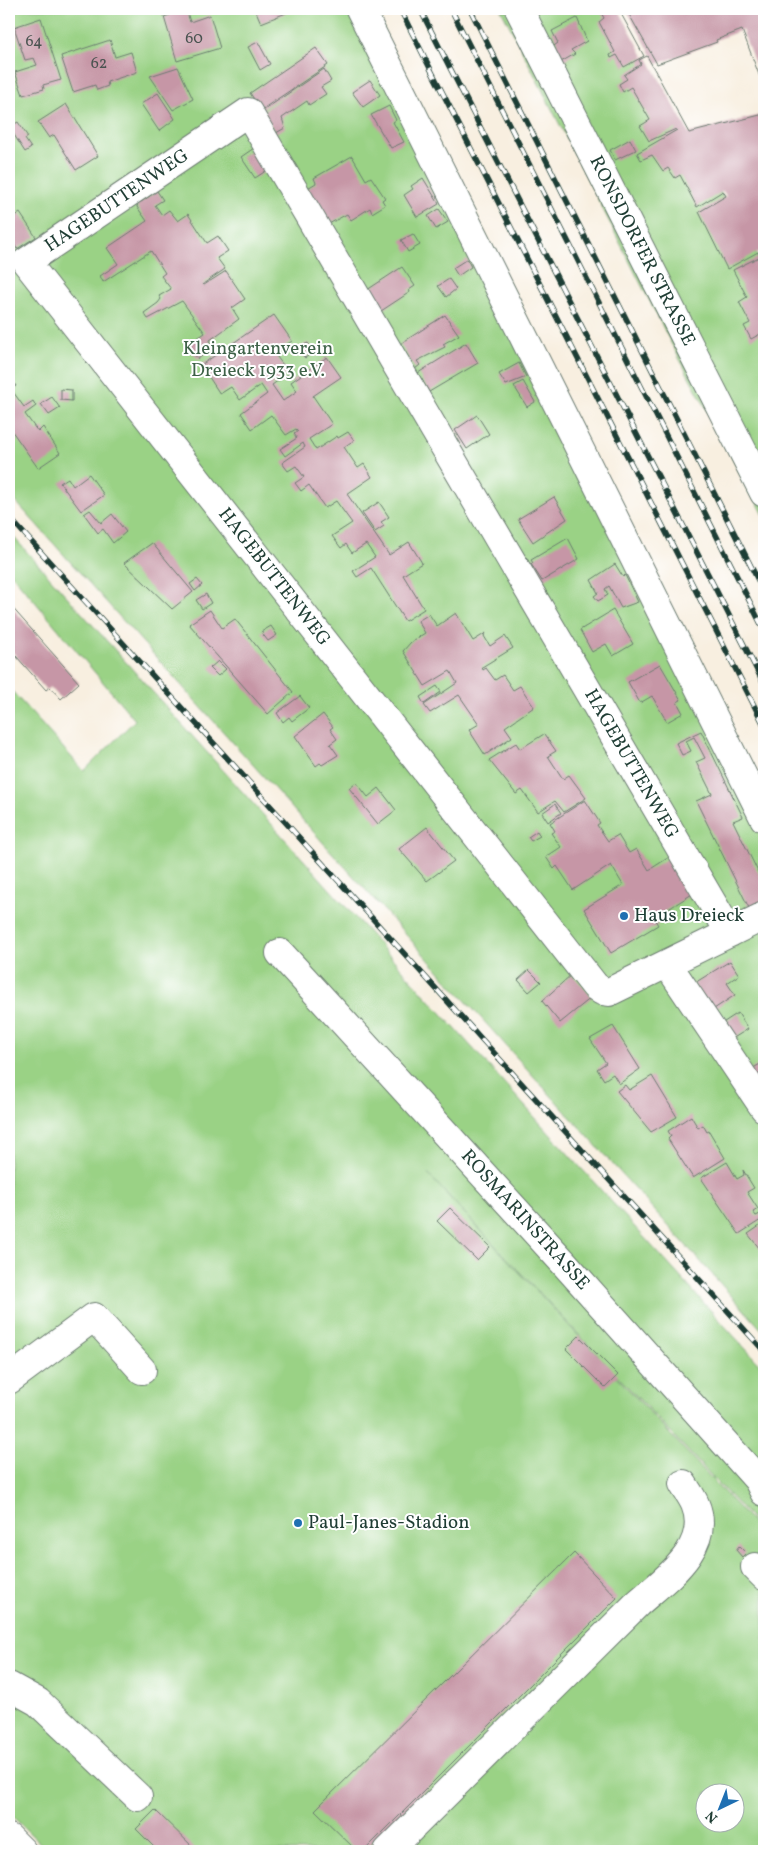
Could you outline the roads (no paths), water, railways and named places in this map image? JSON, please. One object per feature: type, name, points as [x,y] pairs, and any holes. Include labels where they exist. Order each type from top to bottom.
[{"type":"street","points":[[360,9],[764,818]]},
{"type":"street","name":"RONSDORFER STRASSE","points":[[520,9],[764,493]]},
{"type":"street","name":"HAGEBUTTENWEG","points":[[730,933],[248,112],[26,262],[595,986],[602,991],[609,992],[668,965],[764,916]]},
{"type":"street","name":"ROSMARINSTRASSE","points":[[280,953],[565,1264],[758,1480],[764,1492]]},
{"type":"street","points":[[668,965],[764,1108]]},
{"type":"street","points":[[9,1380],[94,1316],[142,1370]]},
{"type":"street","points":[[388,1851],[637,1604],[680,1565],[695,1543],[700,1528],[695,1504],[683,1484]]},
{"type":"street","points":[[9,1686],[38,1702],[138,1797]]},
{"type":"street","points":[[9,1838],[22,1851]]},
{"type":"railway","points":[[400,9],[764,725]]},
{"type":"railway","points":[[420,9],[764,684]]},
{"type":"railway","points":[[451,9],[764,630]]},
{"type":"railway","points":[[470,9],[764,592]]},
{"type":"railway","points":[[9,517],[764,1351]]},
{"type":"place","name":"Haus Dreieck","points":[[624,916]]},
{"type":"place","name":"Paul-Janes-Stadion","points":[[298,1523]]},
{"type":"park label","name":"Kleingartenverein Dreieck 1933 e.V.","points":[[258,360]]}]
